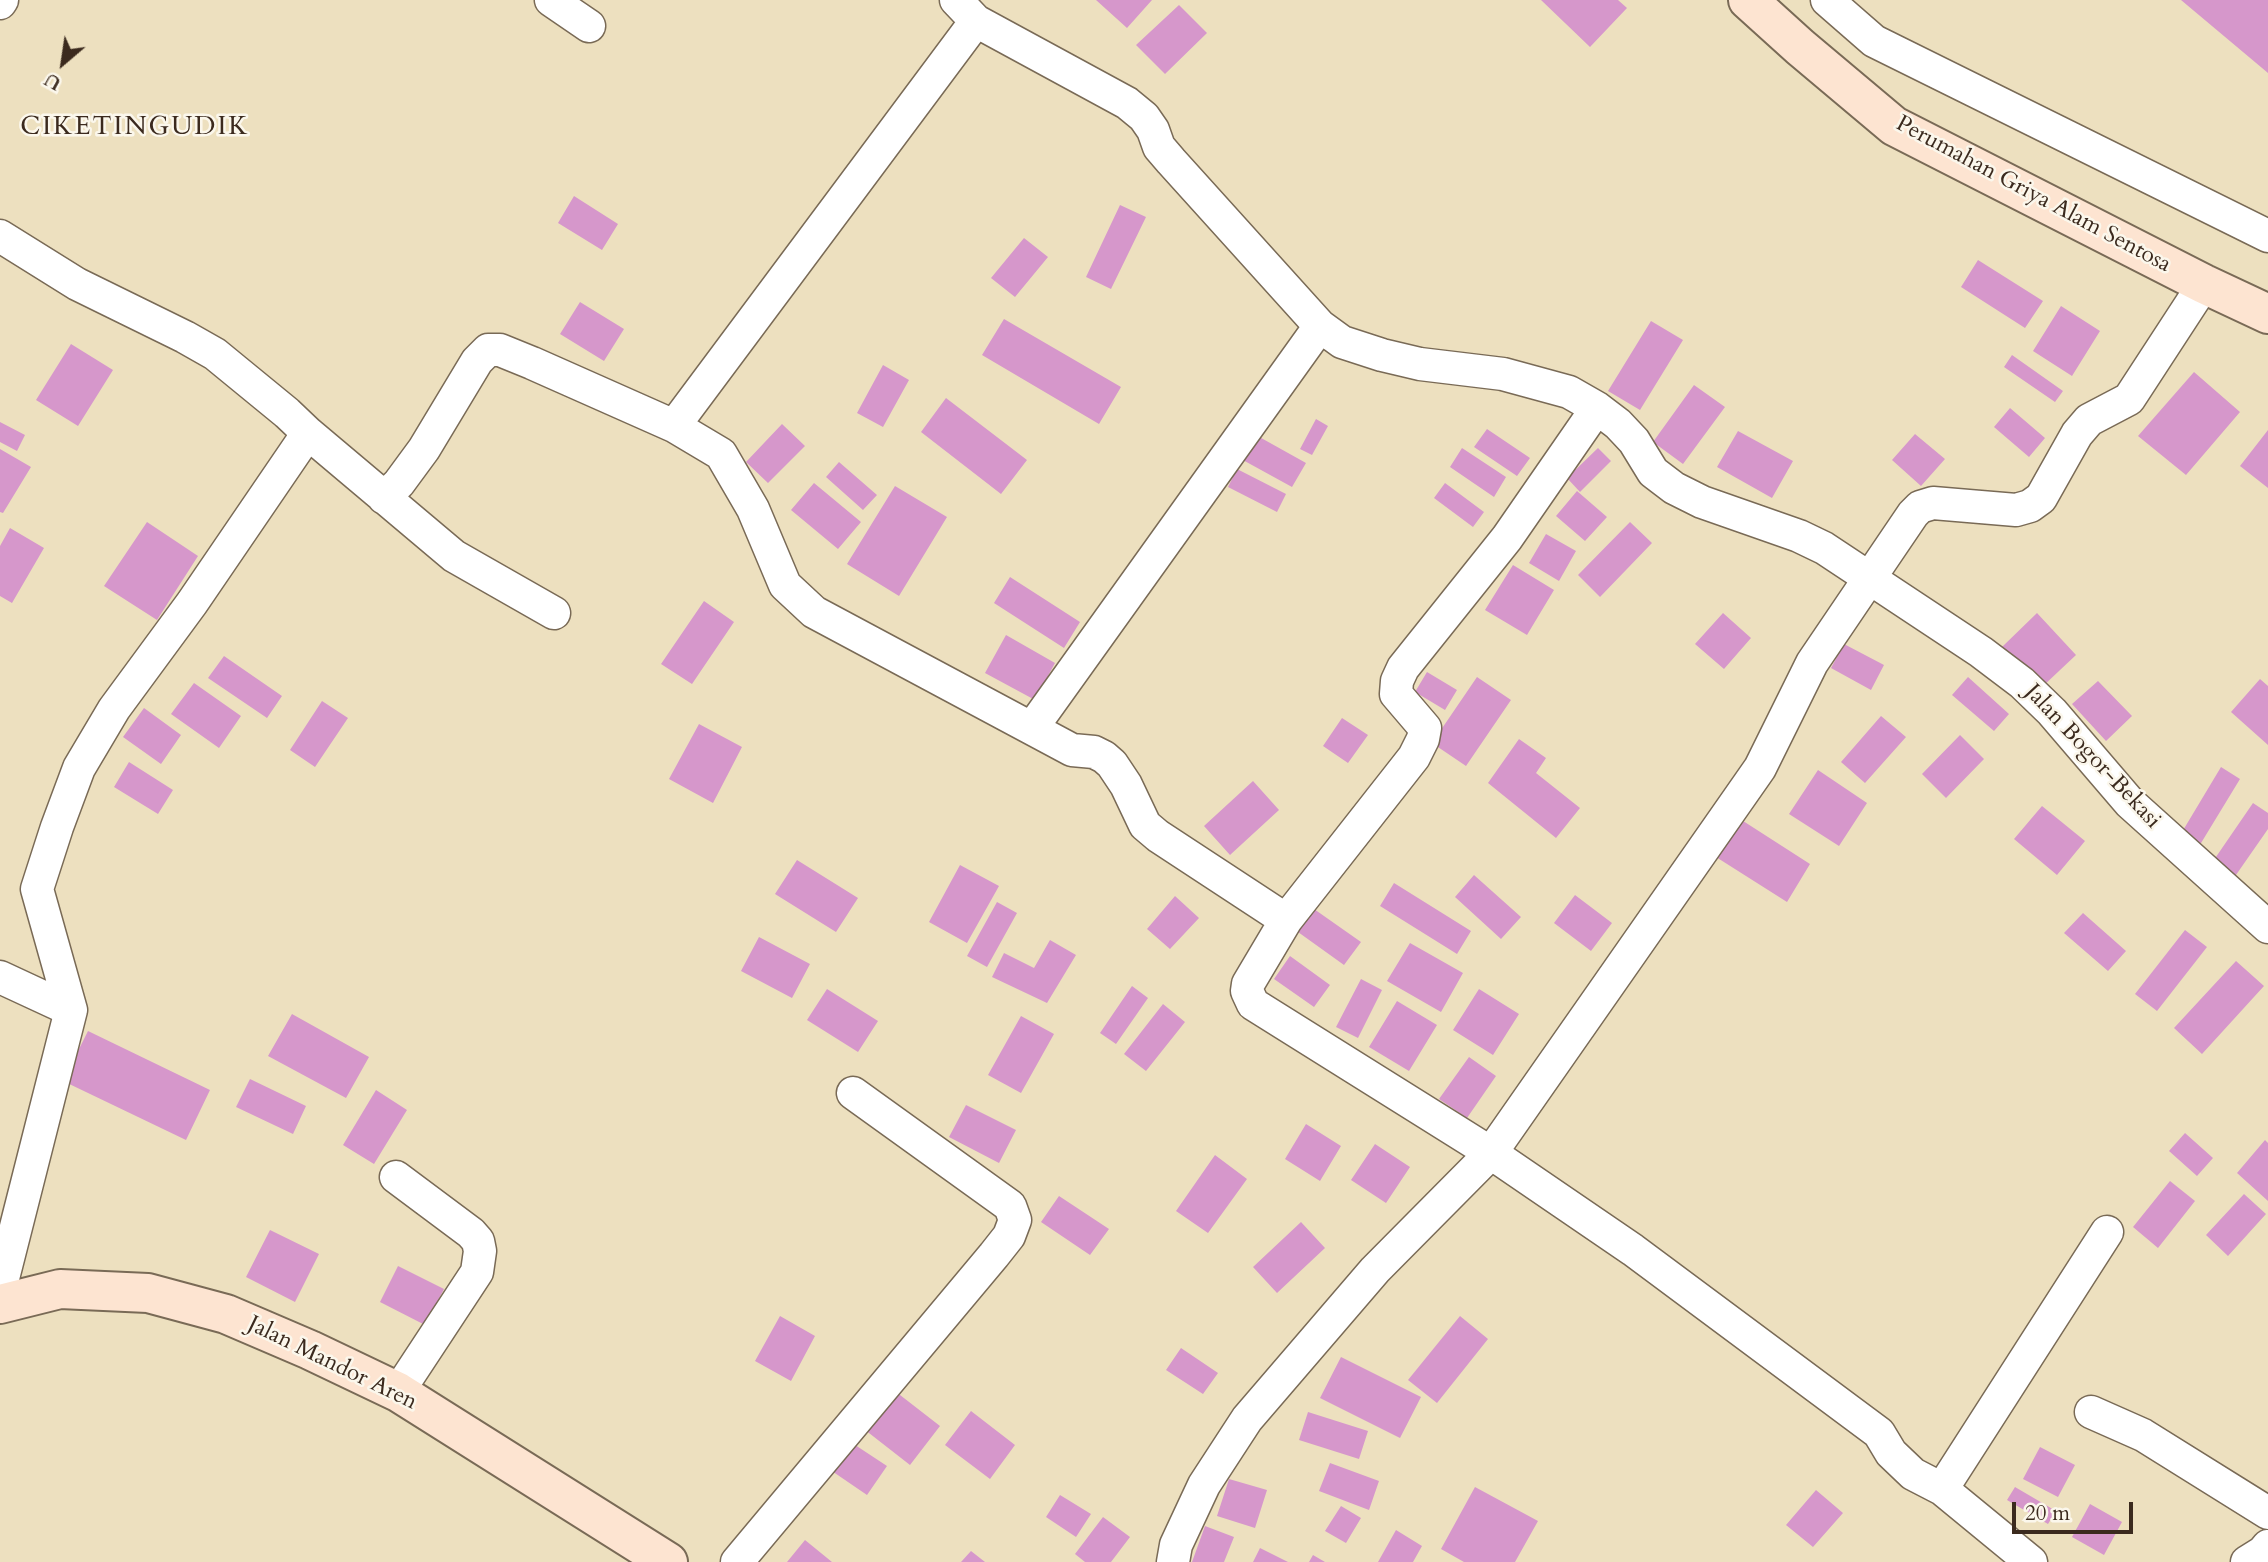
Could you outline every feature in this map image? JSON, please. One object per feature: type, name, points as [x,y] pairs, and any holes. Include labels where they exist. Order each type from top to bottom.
[{"type":"street","points":[[551,0],[589,26]]},
{"type":"street","name":"Perumahan Griya Alam Sentosa","points":[[1748,0],[1895,126],[2268,314]]},
{"type":"street","points":[[1827,0],[1874,41],[2268,236]]},
{"type":"street","points":[[674,426],[966,11]]},
{"type":"street","name":"Jalan Bogor-Bekasi","points":[[966,11],[1127,103],[1144,117],[1153,130],[1159,147],[1171,161],[1320,326],[1342,342],[1420,364],[1503,374],[1569,392],[1597,408],[1626,432],[1653,472],[1674,488],[1702,502],[1799,536],[1824,548],[2022,683],[2052,712],[2130,803],[2268,927]]},
{"type":"street","points":[[0,236],[77,284],[215,354],[287,412],[308,433],[454,556],[554,613]]},
{"type":"street","points":[[1173,1562],[1176,1545],[1204,1485],[1247,1419],[1375,1270],[1491,1153],[1760,768],[1812,663],[1920,507],[1933,503],[2016,510],[2030,506],[2042,498],[2077,434],[2089,421],[2129,399],[2204,284]]},
{"type":"street","points":[[1032,728],[1320,326]]},
{"type":"street","points":[[384,498],[399,483],[424,449],[477,361],[488,350],[500,350],[674,426],[721,454],[726,460],[752,509],[785,585],[814,612],[1072,750],[1094,752],[1104,757],[1126,785],[1145,825],[1286,920]]},
{"type":"street","points":[[1597,408],[1507,538],[1403,667],[1397,681],[1396,694],[1425,728],[1423,739],[1414,757],[1286,920],[1248,984],[1248,991],[1253,1004],[1491,1153],[1644,1258],[1879,1433],[1891,1453],[1913,1474],[1942,1489],[2031,1562]]},
{"type":"street","points":[[0,1290],[71,1010],[37,889],[39,877],[79,768],[114,709],[192,603],[308,433]]},
{"type":"street","points":[[0,977],[71,1010]]},
{"type":"street","points":[[737,1562],[1009,1236],[1015,1220],[1010,1206],[853,1093]]},
{"type":"street","points":[[396,1177],[471,1233],[478,1241],[480,1251],[477,1272],[398,1392]]},
{"type":"street","points":[[1942,1489],[2107,1232]]},
{"type":"street","name":"Jalan Mandor Aren","points":[[0,1304],[60,1289],[148,1293],[226,1314],[398,1392],[667,1562]]},
{"type":"street","points":[[2091,1412],[2143,1435],[2268,1513]]},
{"type":"street","points":[[2247,1562],[2268,1546]]},
{"type":"building","points":[[1096,0],[1152,0],[1127,28]]},
{"type":"building","points":[[1541,0],[1618,0],[1627,8],[1590,47]]},
{"type":"building","points":[[2181,0],[2268,0],[2268,73]]},
{"type":"building","points":[[1179,5],[1207,33],[1165,74],[1136,45]]},
{"type":"building","points":[[574,196],[618,224],[602,250],[558,223]]},
{"type":"building","points":[[1120,205],[1146,217],[1111,289],[1086,277]]},
{"type":"building","points":[[1024,238],[1048,257],[1015,297],[991,278]]},
{"type":"building","points":[[1978,260],[2043,301],[2025,328],[1961,287]]},
{"type":"building","points":[[580,302],[624,329],[604,361],[560,334]]},
{"type":"building","points":[[2061,306],[2100,331],[2072,376],[2033,351]]},
{"type":"building","points":[[1004,319],[1121,387],[1099,424],[982,355]]},
{"type":"building","points":[[1651,321],[1683,340],[1640,410],[1608,391]]},
{"type":"building","points":[[71,344],[113,370],[78,426],[36,400]]},
{"type":"building","points":[[2012,355],[2063,391],[2055,402],[2004,367]]},
{"type":"building","points":[[883,365],[909,380],[883,427],[857,413]]},
{"type":"building","points":[[2194,372],[2240,412],[2186,475],[2138,436]]},
{"type":"building","points":[[1694,385],[1725,407],[1683,464],[1653,442]]},
{"type":"building","points":[[946,398],[1027,460],[1001,494],[921,432]]},
{"type":"building","points":[[2010,408],[2045,438],[2029,457],[1994,427]]},
{"type":"building","points":[[1316,419],[1328,426],[1312,455],[1300,449]]},
{"type":"building","points":[[0,422],[25,435],[17,451],[0,442]]},
{"type":"building","points":[[782,424],[805,446],[768,483],[746,462]]},
{"type":"building","points":[[1487,429],[1530,458],[1517,476],[1474,447]]},
{"type":"building","points":[[2268,430],[2268,488],[2240,466]]},
{"type":"building","points":[[1738,431],[1793,461],[1772,498],[1717,467]]},
{"type":"building","points":[[1254,434],[1306,463],[1292,487],[1241,459]]},
{"type":"building","points":[[1915,434],[1945,459],[1921,486],[1892,460]]},
{"type":"building","points":[[1462,448],[1506,477],[1494,497],[1450,467]]},
{"type":"building","points":[[1598,448],[1611,461],[1580,492],[1567,478]]},
{"type":"building","points":[[0,449],[31,467],[3,513],[0,512]]},
{"type":"building","points":[[839,462],[877,495],[863,510],[826,477]]},
{"type":"building","points":[[1237,469],[1286,494],[1277,512],[1228,487]]},
{"type":"building","points":[[814,483],[861,522],[838,549],[791,510]]},
{"type":"building","points":[[1445,483],[1484,512],[1473,527],[1434,498]]},
{"type":"building","points":[[895,486],[947,517],[899,596],[847,564]]},
{"type":"building","points":[[1577,491],[1607,517],[1585,541],[1556,516]]},
{"type":"building","points":[[147,522],[198,556],[157,620],[104,586]]},
{"type":"building","points":[[1630,522],[1652,543],[1600,597],[1578,575]]},
{"type":"building","points":[[10,528],[44,548],[12,603],[0,596],[0,546]]},
{"type":"building","points":[[1546,534],[1576,551],[1559,581],[1529,563]]},
{"type":"building","points":[[1513,565],[1554,590],[1527,635],[1485,610]]},
{"type":"building","points":[[1010,577],[1080,622],[1064,648],[994,603]]},
{"type":"building","points":[[704,601],[734,622],[692,684],[661,664]]},
{"type":"building","points":[[1723,613],[1751,638],[1724,669],[1695,644]]},
{"type":"building","points":[[2037,613],[2076,655],[2042,687],[2002,647]]},
{"type":"building","points":[[1006,635],[1055,663],[1035,700],[985,673]]},
{"type":"building","points":[[1844,644],[1884,665],[1871,690],[1831,668]]},
{"type":"building","points":[[224,656],[282,696],[267,718],[208,678]]},
{"type":"building","points":[[1427,672],[1457,690],[1445,710],[1415,692]]},
{"type":"building","points":[[1477,677],[1511,700],[1466,766],[1432,743]]},
{"type":"building","points":[[1968,677],[2009,714],[1994,731],[1952,695]]},
{"type":"building","points":[[2260,679],[2268,686],[2268,745],[2231,712]]},
{"type":"building","points":[[2098,681],[2132,716],[2106,741],[2072,704]]},
{"type":"building","points":[[194,683],[241,716],[219,748],[171,714]]},
{"type":"building","points":[[322,701],[348,718],[315,767],[290,750]]},
{"type":"building","points":[[144,708],[181,735],[161,764],[123,737]]},
{"type":"building","points":[[1881,716],[1906,737],[1865,783],[1841,762]]},
{"type":"building","points":[[1342,718],[1368,735],[1348,763],[1323,746]]},
{"type":"building","points":[[699,724],[742,747],[713,803],[669,779]]},
{"type":"building","points":[[1960,735],[1984,759],[1946,798],[1922,774]]},
{"type":"building","points":[[1519,739],[1546,758],[1536,773],[1580,808],[1556,838],[1488,783]]},
{"type":"building","points":[[129,762],[173,790],[158,814],[114,787]]},
{"type":"building","points":[[2221,767],[2240,779],[2198,848],[2179,837]]},
{"type":"building","points":[[1818,770],[1867,803],[1839,846],[1789,814]]},
{"type":"building","points":[[1253,781],[1279,810],[1230,855],[1204,826]]},
{"type":"building","points":[[2253,803],[2268,813],[2268,829],[2229,885],[2207,870]]},
{"type":"building","points":[[2042,806],[2085,841],[2057,875],[2014,839]]},
{"type":"building","points":[[1740,819],[1810,864],[1787,902],[1716,857]]},
{"type":"building","points":[[797,860],[858,898],[836,932],[775,894]]},
{"type":"building","points":[[960,865],[999,886],[967,943],[929,922]]},
{"type":"building","points":[[1474,875],[1521,917],[1501,939],[1455,897]]},
{"type":"building","points":[[1394,883],[1471,931],[1457,954],[1380,906]]},
{"type":"building","points":[[1575,895],[1612,923],[1591,951],[1554,923]]},
{"type":"building","points":[[1175,896],[1199,918],[1170,949],[1147,929]]},
{"type":"building","points":[[997,902],[1017,913],[987,967],[967,956]]},
{"type":"building","points":[[1314,909],[1361,942],[1344,965],[1298,932]]},
{"type":"building","points":[[2083,913],[2126,951],[2108,971],[2064,933]]},
{"type":"building","points":[[2185,930],[2207,947],[2157,1011],[2135,994]]},
{"type":"building","points":[[759,937],[810,964],[792,998],[741,971]]},
{"type":"building","points":[[1050,940],[1076,955],[1047,1003],[992,977],[1004,953],[1034,968]]},
{"type":"building","points":[[1410,943],[1463,973],[1441,1012],[1387,981]]},
{"type":"building","points":[[1290,956],[1330,985],[1314,1007],[1274,979]]},
{"type":"building","points":[[2236,961],[2264,986],[2202,1054],[2174,1028]]},
{"type":"building","points":[[1361,979],[1382,990],[1358,1038],[1336,1027]]},
{"type":"building","points":[[1132,986],[1148,998],[1116,1044],[1100,1033]]},
{"type":"building","points":[[827,989],[878,1021],[858,1052],[807,1020]]},
{"type":"building","points":[[1479,989],[1519,1014],[1493,1055],[1453,1030]]},
{"type":"building","points":[[1397,1001],[1437,1025],[1409,1071],[1369,1047]]},
{"type":"building","points":[[1163,1004],[1185,1022],[1146,1071],[1124,1054]]},
{"type":"building","points":[[292,1014],[369,1057],[346,1098],[268,1056]]},
{"type":"building","points":[[1021,1016],[1054,1034],[1021,1093],[988,1075]]},
{"type":"building","points":[[88,1031],[210,1090],[186,1140],[63,1081]]},
{"type":"building","points":[[1469,1057],[1496,1076],[1467,1118],[1439,1099]]},
{"type":"building","points":[[250,1079],[306,1106],[293,1134],[236,1107]]},
{"type":"building","points":[[376,1090],[407,1110],[374,1164],[343,1145]]},
{"type":"building","points":[[966,1105],[1016,1130],[999,1163],[949,1137]]},
{"type":"building","points":[[1306,1124],[1341,1146],[1320,1181],[1285,1159]]},
{"type":"building","points":[[2185,1133],[2213,1158],[2197,1176],[2169,1151]]},
{"type":"building","points":[[2265,1140],[2268,1143],[2268,1201],[2237,1173]]},
{"type":"building","points":[[1375,1144],[1410,1167],[1386,1203],[1351,1180]]},
{"type":"building","points":[[1215,1155],[1247,1179],[1208,1233],[1176,1211]]},
{"type":"building","points":[[2170,1181],[2195,1201],[2158,1248],[2133,1227]]},
{"type":"building","points":[[2244,1194],[2266,1214],[2228,1256],[2206,1235]]},
{"type":"building","points":[[1059,1196],[1109,1229],[1090,1255],[1041,1222]]},
{"type":"building","points":[[1301,1222],[1325,1248],[1277,1293],[1253,1267]]},
{"type":"building","points":[[270,1230],[319,1254],[295,1302],[246,1277]]},
{"type":"building","points":[[398,1266],[444,1289],[425,1325],[380,1302]]},
{"type":"building","points":[[780,1316],[815,1336],[791,1381],[755,1361]]},
{"type":"building","points":[[1460,1316],[1488,1339],[1437,1403],[1408,1380]]},
{"type":"building","points":[[1181,1348],[1218,1373],[1203,1394],[1166,1370]]},
{"type":"building","points":[[1341,1357],[1421,1397],[1400,1438],[1320,1398]]},
{"type":"building","points":[[891,1388],[940,1426],[910,1465],[860,1426]]},
{"type":"building","points":[[971,1411],[1015,1445],[990,1479],[945,1445]]},
{"type":"building","points":[[1308,1412],[1368,1431],[1359,1459],[1299,1440]]},
{"type":"building","points":[[846,1439],[887,1466],[867,1495],[826,1467]]},
{"type":"building","points":[[2040,1447],[2075,1465],[2058,1497],[2023,1479]]},
{"type":"building","points":[[1330,1463],[1379,1481],[1369,1510],[1319,1491]]},
{"type":"building","points":[[1229,1479],[1267,1490],[1255,1528],[1217,1516]]},
{"type":"building","points":[[1475,1487],[1538,1521],[1515,1562],[1464,1562],[1441,1549]]},
{"type":"building","points":[[2015,1487],[2056,1511],[2048,1524],[2007,1500]]},
{"type":"building","points":[[1816,1490],[1843,1513],[1813,1547],[1786,1525]]},
{"type":"building","points":[[1060,1495],[1091,1514],[1076,1537],[1046,1517]]},
{"type":"building","points":[[2090,1504],[2122,1522],[2104,1555],[2072,1537]]},
{"type":"building","points":[[1341,1506],[1361,1518],[1346,1543],[1325,1531]]},
{"type":"building","points":[[1103,1517],[1130,1537],[1111,1562],[1085,1562],[1075,1554]]},
{"type":"building","points":[[1205,1526],[1234,1537],[1224,1562],[1192,1562]]},
{"type":"building","points":[[1396,1530],[1422,1546],[1413,1562],[1378,1562]]},
{"type":"building","points":[[805,1540],[832,1562],[787,1562]]},
{"type":"building","points":[[1260,1548],[1288,1562],[1253,1562]]},
{"type":"building","points":[[971,1551],[985,1562],[961,1562]]},
{"type":"building","points":[[1313,1555],[1325,1562],[1309,1562]]},
{"type":"district","name":"CIKETINGUDIK","points":[[135,128]]}]
